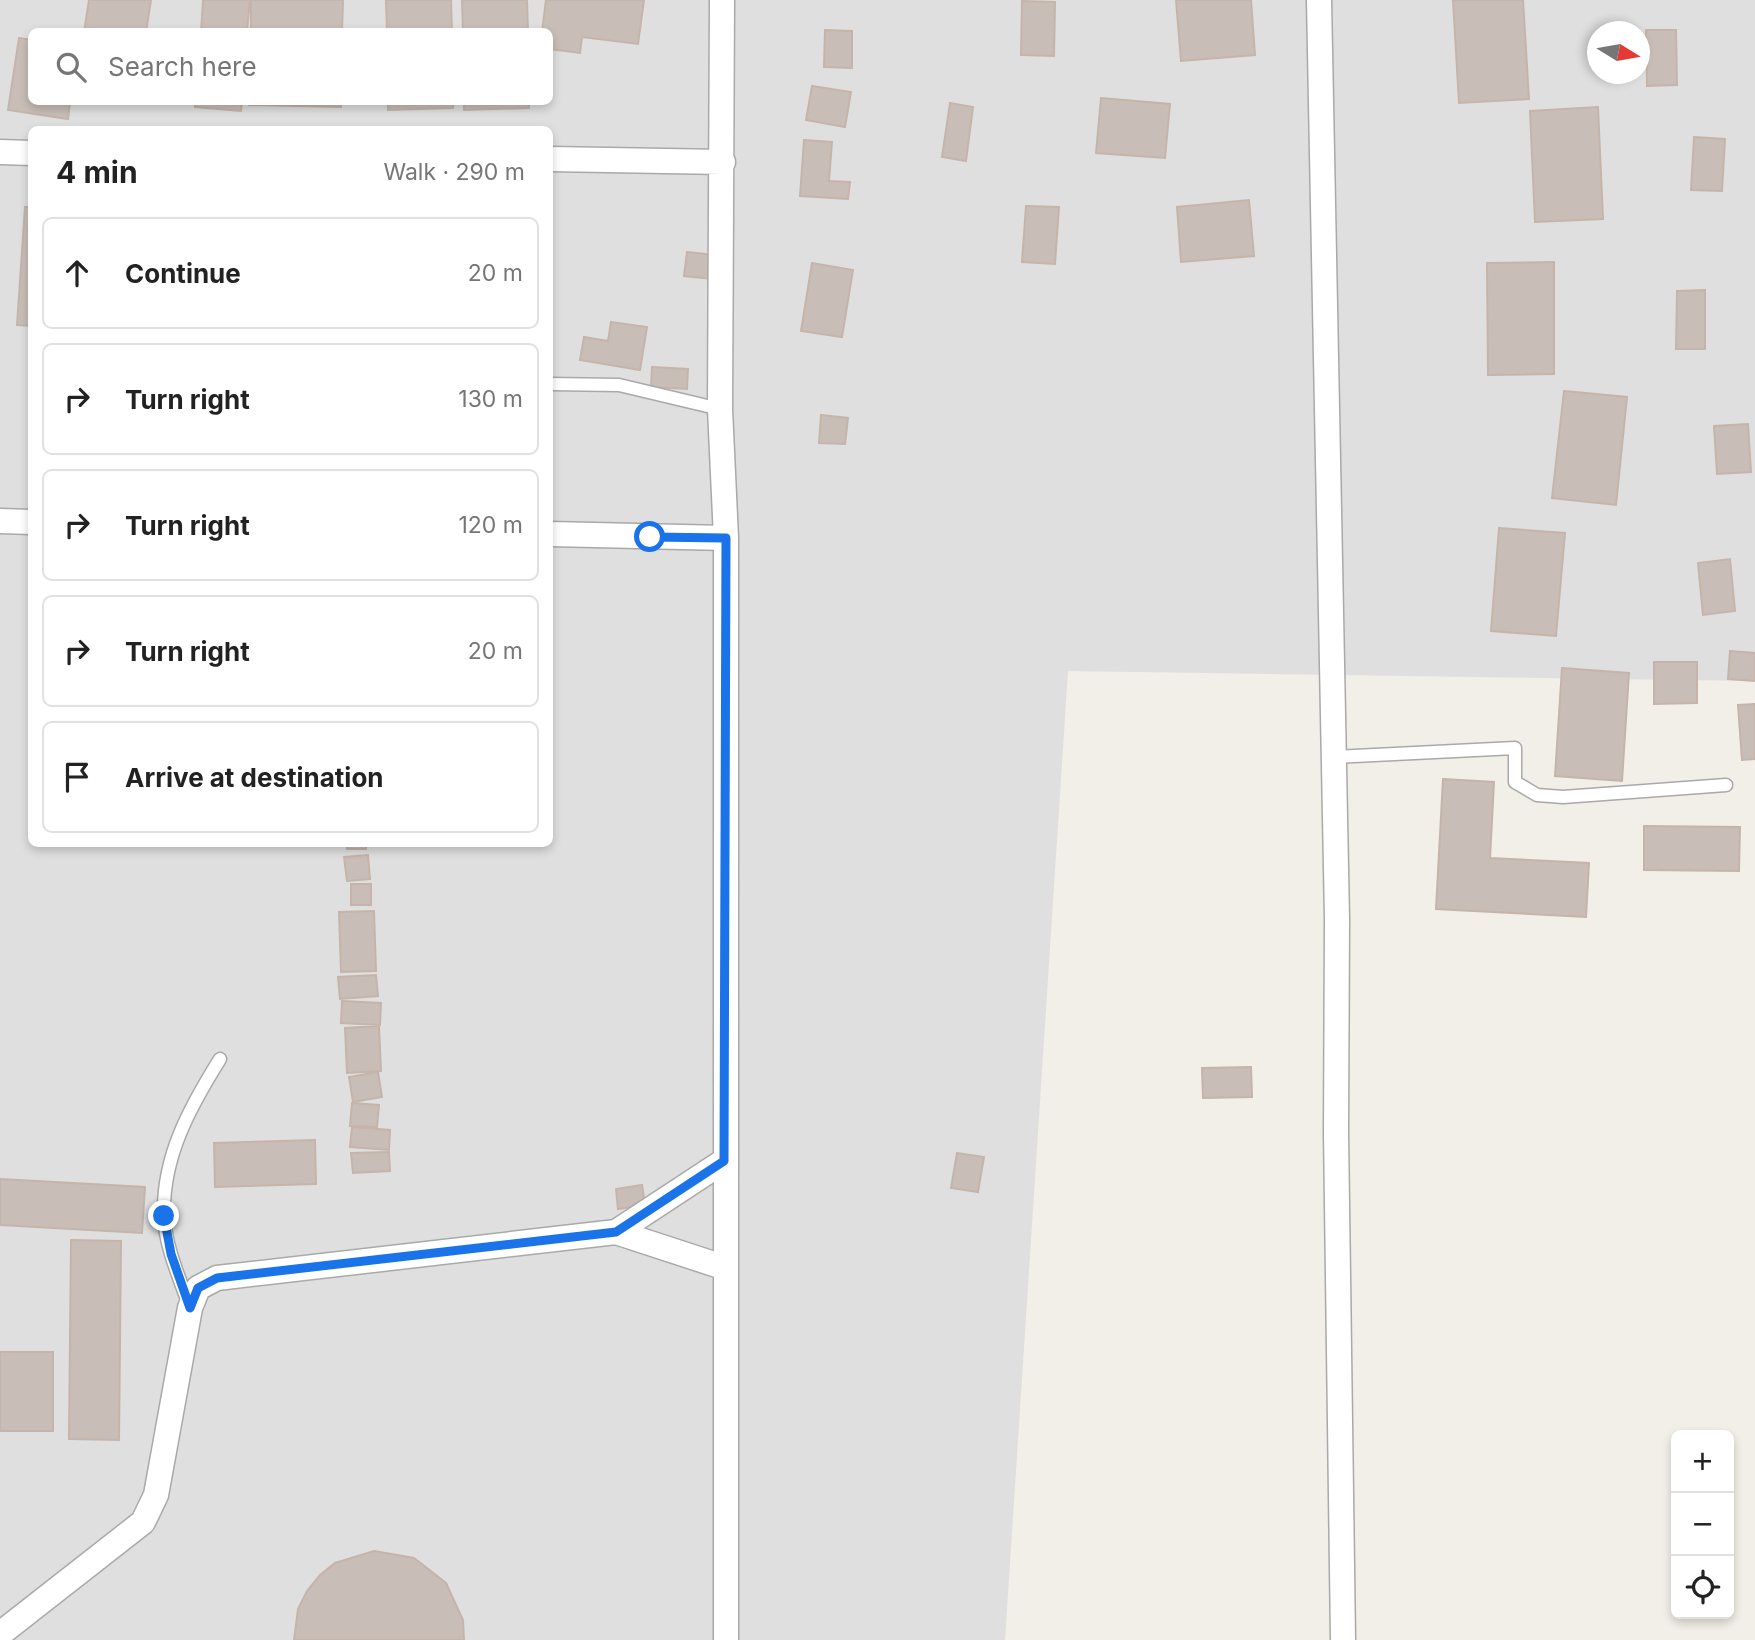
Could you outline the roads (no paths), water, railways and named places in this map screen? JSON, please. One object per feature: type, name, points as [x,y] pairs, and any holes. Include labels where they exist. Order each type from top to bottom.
[{"type":"street","points":[[722,0],[720,410],[726,538],[726,1640]]},
{"type":"street","points":[[1319,0],[1334,757],[1343,1640]]},
{"type":"street","points":[[0,152],[28,153]]},
{"type":"street","points":[[553,159],[723,162]]},
{"type":"street","points":[[0,522],[28,522]]},
{"type":"street","points":[[553,534],[726,538]]},
{"type":"street","points":[[616,1232],[724,1161]]},
{"type":"street","points":[[0,1634],[143,1522],[156,1495],[190,1308],[198,1288],[217,1278],[616,1232],[726,1268]]},
{"type":"lane","points":[[553,384],[619,386],[720,410]]},
{"type":"lane","points":[[1334,757],[1515,748],[1515,782],[1537,795],[1563,797],[1726,785]]},
{"type":"lane","points":[[190,1308],[171,1254],[164,1216],[169,1161],[191,1106],[220,1059]]}]
